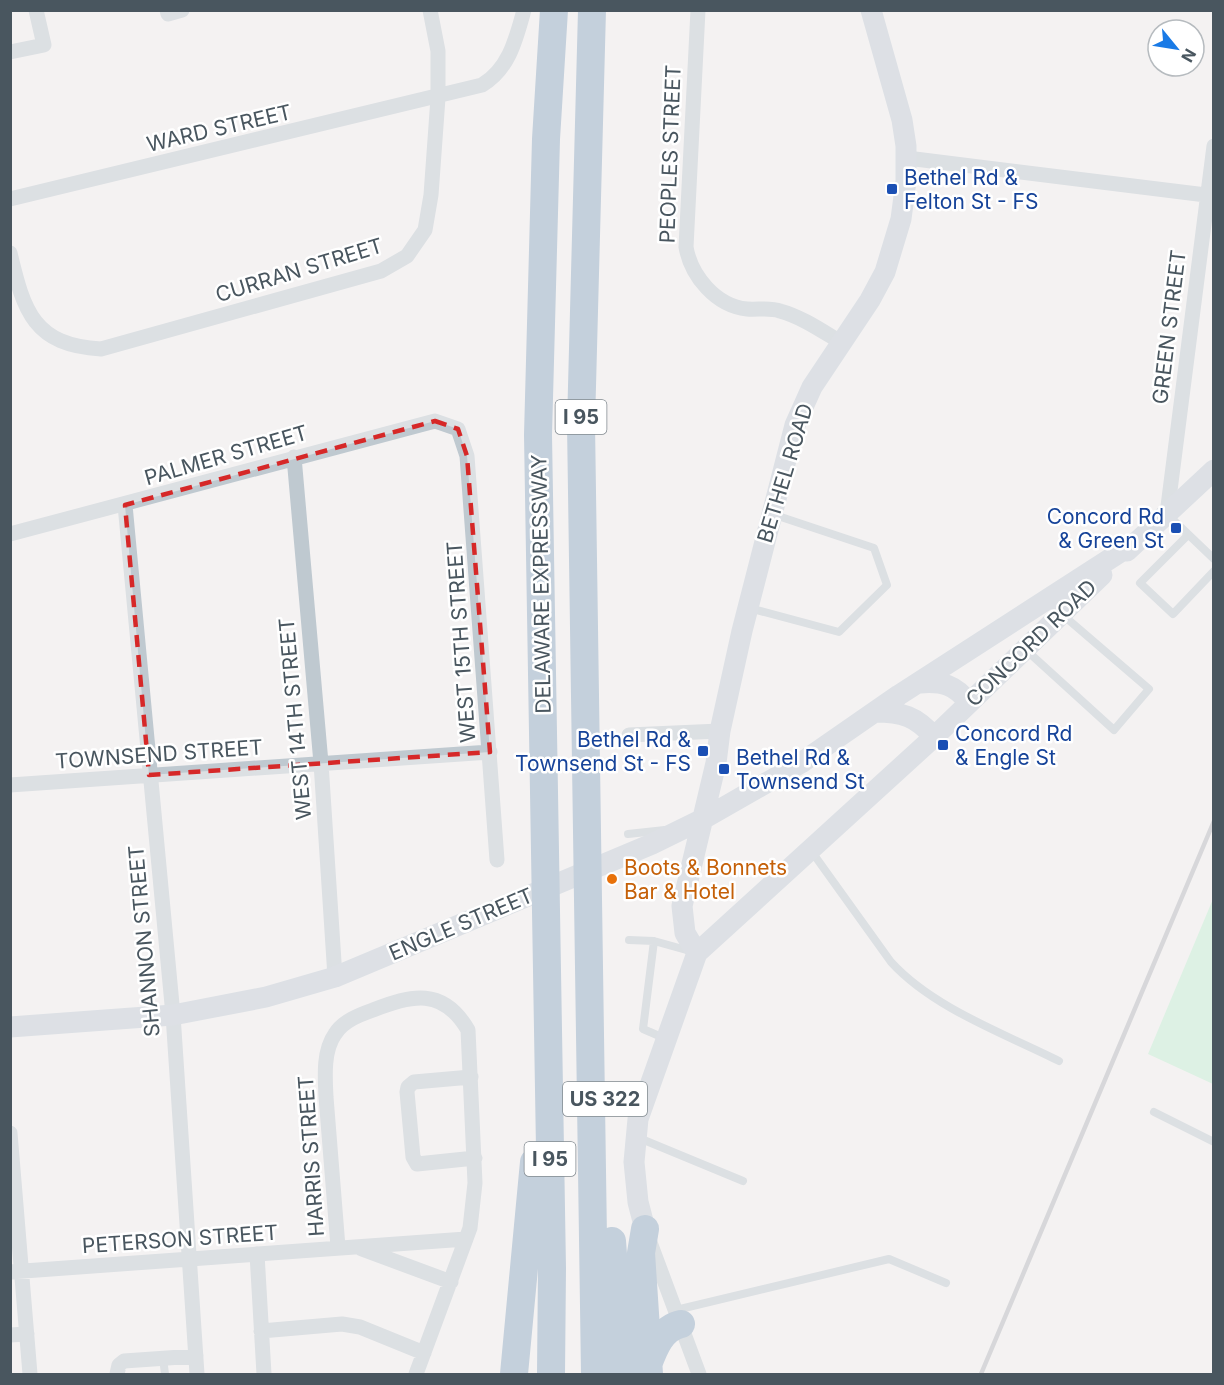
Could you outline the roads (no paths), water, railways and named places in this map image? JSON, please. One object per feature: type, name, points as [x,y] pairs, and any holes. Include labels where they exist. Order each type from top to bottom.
[{"type":"highway","name":"DELAWARE EXPRESSWAY","points":[[551,1374],[538,435],[545,162],[554,10]]},
{"type":"highway","name":"DELAWARE EXPRESSWAY","points":[[592,10],[581,424],[596,1374]]},
{"type":"highway","name":"US 322","points":[[586,823],[602,988],[606,1160],[622,1374]]},
{"type":"highway","name":"US 322","points":[[514,1374],[534,1160],[537,1056],[546,944]]},
{"type":"highway","points":[[645,1229],[641,1253],[648,1370]]},
{"type":"highway","points":[[648,1370],[658,1341],[679,1317]]},
{"type":"main road","name":"BETHEL ROAD","points":[[697,952],[685,933],[682,906],[716,763],[720,731],[748,608],[795,425],[803,404],[870,300],[888,262],[901,219],[907,158],[902,120],[871,10]]},
{"type":"main road","name":"CONCORD ROAD","points":[[645,1229],[635,1177],[635,1136],[646,1091],[697,952],[934,737],[1214,470]]},
{"type":"main road","name":"ENGLE STREET","points":[[10,1027],[173,1015],[237,1004],[335,977],[652,844],[745,797],[801,763],[920,682],[1136,542]]},
{"type":"main road","points":[[920,682],[943,682],[958,689],[969,703]]},
{"type":"main road","points":[[875,712],[895,712],[911,716],[934,737]]},
{"type":"street","points":[[10,52],[44,45],[36,10]]},
{"type":"street","name":"CURRAN STREET","points":[[10,253],[20,293],[33,320],[52,337],[75,348],[101,349],[381,271],[407,256],[425,230],[431,195],[438,98],[438,51],[430,10]]},
{"type":"street","name":"WARD STREET","points":[[10,199],[438,98],[482,85],[495,77],[516,39],[524,10]]},
{"type":"street","name":"PEOPLES STREET","points":[[698,10],[686,247],[692,268],[714,294],[724,301],[747,309],[777,309],[801,319],[842,343]]},
{"type":"street","name":"GREEN STREET","points":[[1167,514],[1176,434],[1210,196],[1214,146]]},
{"type":"street","points":[[907,158],[1210,196]]},
{"type":"street","name":"PALMER STREET","points":[[10,534],[435,421],[452,425]]},
{"type":"street","name":"WEST 15TH STREET","points":[[452,425],[462,435],[467,456],[497,860]]},
{"type":"street","name":"WEST 14TH STREET","points":[[294,457],[321,763],[335,977]]},
{"type":"street","name":"SHANNON STREET","points":[[125,505],[173,1015],[197,1374]]},
{"type":"street","points":[[629,735],[720,731]]},
{"type":"street","name":"TOWNSEND STREET","points":[[10,785],[490,752]]},
{"type":"street","name":"HARRIS STREET","points":[[346,1247],[325,1072],[335,1034],[359,1015],[396,1001],[420,996],[432,999],[455,1014],[468,1030],[475,1183],[466,1239],[416,1374]]},
{"type":"street","points":[[471,1077],[414,1082],[408,1087],[407,1092],[414,1161],[420,1165],[475,1158]]},
{"type":"street","points":[[10,1133],[16,1271],[27,1334],[30,1374]]},
{"type":"street","name":"CONCORD ROAD","points":[[645,1229],[699,1374]]},
{"type":"street","name":"PETERSON STREET","points":[[16,1271],[466,1239]]},
{"type":"street","name":"PETERSON STREET","points":[[346,1247],[451,1282]]},
{"type":"street","points":[[257,1254],[264,1374]]},
{"type":"street","points":[[261,1331],[342,1324],[360,1327],[424,1353]]},
{"type":"street","points":[[10,1335],[27,1334]]},
{"type":"street","points":[[117,1374],[119,1365],[124,1361],[196,1356]]},
{"type":"lane","points":[[748,608],[839,632],[887,585],[874,548],[771,513]]},
{"type":"lane","points":[[1167,514],[1214,559]]},
{"type":"lane","points":[[1188,535],[1140,583],[1173,614],[1214,571]]},
{"type":"lane","points":[[1025,649],[1114,730],[1149,689],[1062,614]]},
{"type":"lane","points":[[628,834],[702,826]]},
{"type":"lane","points":[[811,850],[891,962],[906,978],[945,1004],[1059,1061]]},
{"type":"lane","points":[[629,940],[654,940],[697,952]]},
{"type":"lane","points":[[654,940],[643,1029],[665,1038]]},
{"type":"lane","points":[[1154,1112],[1214,1142]]},
{"type":"lane","points":[[635,1136],[743,1181]]},
{"type":"lane","points":[[679,1317],[889,1259],[946,1283]]},
{"type":"lane","points":[[163,1358],[165,1374]]},
{"type":"railway","points":[[981,1374],[1214,821]]},
{"type":"place","name":"Bethel Rd & Felton St - FS","points":[[892,189]]},
{"type":"place","name":"Concord Rd & Green St","points":[[1176,528]]},
{"type":"place","name":"Concord Rd & Engle St","points":[[943,745]]},
{"type":"place","name":"Bethel Rd & Townsend St - FS","points":[[703,751]]},
{"type":"place","name":"Bethel Rd & Townsend St","points":[[724,769]]},
{"type":"place","name":"Boots & Bonnets Bar & Hotel","points":[[612,879]]}]
